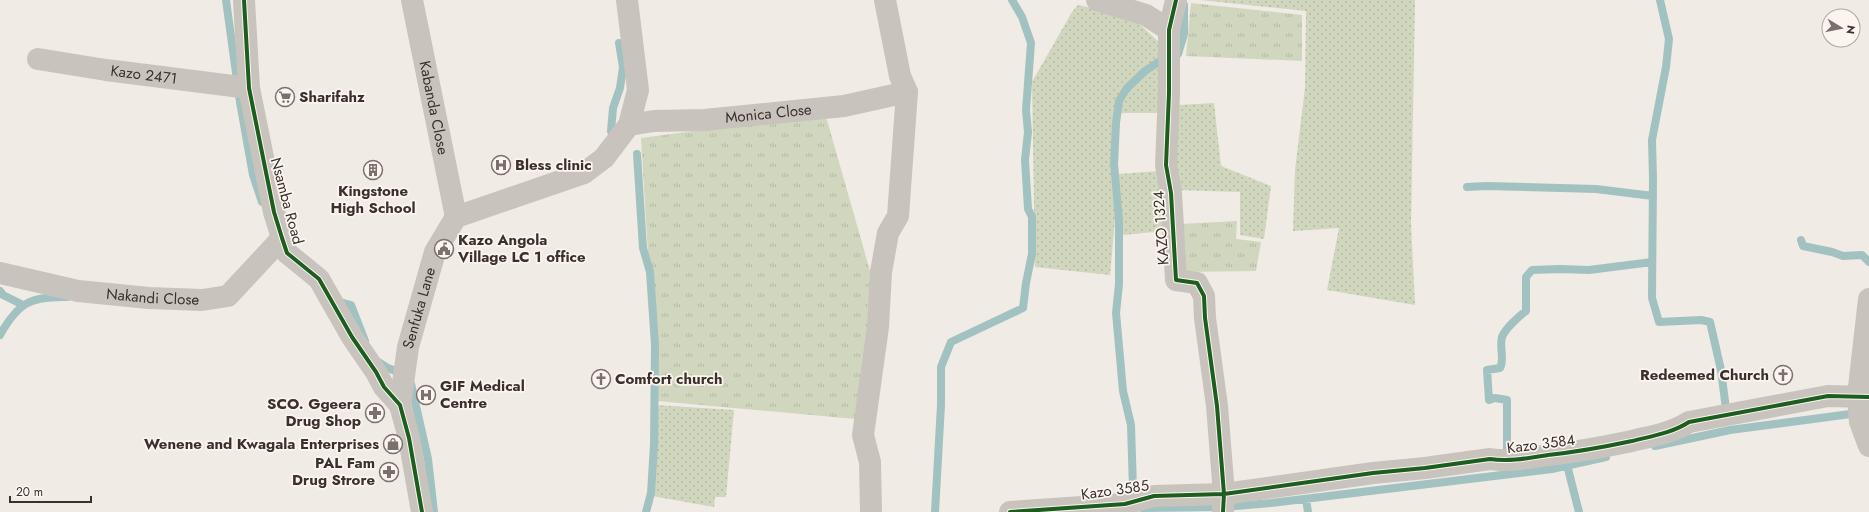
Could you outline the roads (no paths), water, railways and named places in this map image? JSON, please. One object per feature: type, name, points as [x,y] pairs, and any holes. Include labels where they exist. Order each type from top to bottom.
[{"type":"street","name":"Nsamba Road","points":[[244,0],[250,88],[274,212],[287,253],[318,279],[352,337],[376,372],[384,387],[400,405],[409,438],[422,512]]},
{"type":"street","name":"Kabanda Close","points":[[412,0],[456,217]]},
{"type":"street","points":[[456,217],[584,173],[604,158],[629,125],[638,90],[627,0]]},
{"type":"street","points":[[871,512],[870,462],[863,435],[878,327],[881,272],[888,233],[898,216],[907,92],[900,76],[885,0]]},
{"type":"street","points":[[1097,0],[1146,15],[1169,30]]},
{"type":"street","name":"KAZO 1324","points":[[1176,0],[1169,30],[1169,86],[1166,166],[1171,193],[1176,280],[1197,283],[1204,296],[1205,318],[1217,406],[1224,504]]},
{"type":"street","name":"Kazo 2471","points":[[38,59],[106,70],[250,88]]},
{"type":"street","name":"Monica Close","points":[[629,125],[654,121],[704,120],[844,106],[907,92]]},
{"type":"street","name":"Senfuka Lane","points":[[400,405],[408,348],[435,252],[456,217]]},
{"type":"street","name":"Nakandi Close","points":[[0,274],[78,291],[149,298],[202,300],[228,296],[282,238]]},
{"type":"street","points":[[1869,299],[1861,405],[1869,446]]},
{"type":"street","name":"Kazo 3584","points":[[1224,504],[1373,472],[1425,468],[1490,459],[1501,461],[1591,450],[1653,436],[1680,428],[1690,422],[1828,396],[1861,405]]},
{"type":"street","name":"Kazo 3585","points":[[1010,512],[1125,504],[1154,496],[1224,504]]},
{"type":"waterway","points":[[226,0],[240,102],[253,175],[262,202]]},
{"type":"waterway","points":[[935,512],[941,405],[941,367],[951,342],[1023,308],[1032,254],[1032,217],[1028,209],[1025,160],[1028,132],[1026,110],[1031,43],[1022,17],[1012,0]]},
{"type":"waterway","points":[[1660,0],[1669,39],[1666,67],[1652,140],[1652,298],[1659,322],[1701,320],[1710,322],[1721,370],[1726,409]]},
{"type":"waterway","points":[[1131,501],[1133,489],[1131,425],[1123,391],[1116,313],[1119,284],[1119,222],[1114,164],[1116,123],[1119,101],[1127,88],[1145,71],[1166,57],[1178,54],[1184,34],[1184,5]]},
{"type":"waterway","points":[[611,131],[613,108],[620,88],[623,67],[619,43]]},
{"type":"waterway","points":[[637,154],[643,248],[650,272],[655,345],[654,445],[651,493],[646,512]]},
{"type":"waterway","points":[[1467,187],[1486,186],[1596,189],[1653,196]]},
{"type":"waterway","points":[[1801,240],[1803,246],[1832,252],[1843,256],[1862,255],[1869,262]]},
{"type":"waterway","points":[[1507,452],[1507,400],[1495,398],[1489,400],[1487,370],[1500,368],[1502,361],[1502,337],[1516,319],[1526,311],[1526,277],[1532,270],[1589,270],[1652,262]]},
{"type":"waterway","points":[[0,291],[3,295],[23,305]]},
{"type":"waterway","points":[[0,335],[13,315],[26,304],[43,298],[67,297]]},
{"type":"waterway","points":[[336,301],[351,305],[365,341]]},
{"type":"waterway","points":[[377,361],[388,368],[403,374]]},
{"type":"waterway","points":[[411,384],[428,459],[434,512]]},
{"type":"waterway","points":[[1655,446],[1730,430],[1858,413]]},
{"type":"waterway","points":[[1142,508],[1224,507],[1271,503],[1552,469],[1606,457]]},
{"type":"waterway","points":[[1567,465],[1579,512]]},
{"type":"waterway","points":[[1306,499],[1308,512]]},
{"type":"place","name":"Sharifahz","points":[[285,97]]},
{"type":"place","name":"Bless clinic","points":[[501,165]]},
{"type":"place","name":"Kingstone High School","points":[[373,170]]},
{"type":"place","name":"Kazo Angola Village LC 1 office","points":[[444,249]]},
{"type":"place","name":"Redeemed Church","points":[[1783,375]]},
{"type":"place","name":"Comfort church","points":[[601,379]]},
{"type":"place","name":"GIF Medical Centre","points":[[426,395]]},
{"type":"place","name":"SCO. Ggeera Drug Shop","points":[[375,413]]},
{"type":"place","name":"Wenene and Kwagala Enterprises","points":[[393,444]]},
{"type":"place","name":"PAL Fam Drug Strore","points":[[389,472]]}]
